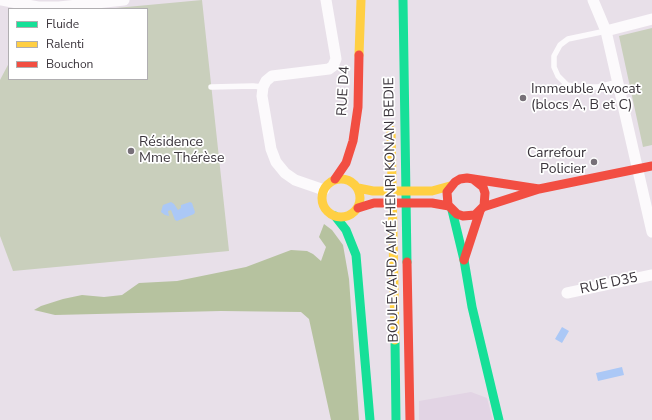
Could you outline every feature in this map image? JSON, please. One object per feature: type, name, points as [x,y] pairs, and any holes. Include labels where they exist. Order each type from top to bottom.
[{"type":"main road","name":"RUE D4","points":[[324,190],[330,182],[335,179],[346,162],[353,141],[358,107],[361,0]]},
{"type":"main road","name":"BOULEVARD AIMÉ HENRI KONAN BEDIE","points":[[403,0],[410,420]]},
{"type":"main road","name":"BOULEVARD AIMÉ HENRI KONAN BEDIE","points":[[391,120],[396,420]]},
{"type":"main road","points":[[358,208],[374,203],[432,203],[450,208],[457,214],[469,216],[475,215],[481,209],[539,189],[652,166]]},
{"type":"main road","points":[[335,179],[340,178],[350,180],[358,188],[361,198],[355,212],[345,217],[335,216]]},
{"type":"main road","points":[[358,188],[373,191],[432,191],[450,186],[460,179],[467,178],[539,189]]},
{"type":"main road","points":[[464,260],[485,199],[483,187],[473,179]]},
{"type":"main road","points":[[450,186],[447,192],[447,198],[464,260],[472,307],[499,420]]},
{"type":"main road","points":[[324,190],[322,200],[326,210],[335,216],[346,230],[356,255],[370,420]]},
{"type":"street","points":[[2,0],[38,7],[59,7],[124,0]]},
{"type":"street","points":[[324,190],[296,180],[285,173],[276,162],[271,149],[262,97],[263,87],[266,81],[272,76],[333,66],[336,59],[326,0]]},
{"type":"street","points":[[592,0],[606,31],[652,232]]},
{"type":"street","points":[[606,31],[652,19]]},
{"type":"street","name":"RUE D35","points":[[567,293],[652,275]]},
{"type":"lane","points":[[606,31],[568,39],[560,44],[554,56],[554,67],[558,76],[567,84],[578,87],[598,87],[618,82]]},
{"type":"lane","points":[[212,87],[263,87]]},
{"type":"shaded area","points":[[471,392],[487,398],[493,420],[419,420],[419,401]]},
{"type":"green space","points":[[202,0],[229,251],[13,271],[0,236],[0,80],[8,65],[8,80],[148,80],[148,8],[116,8]]},
{"type":"green space","points":[[652,28],[652,145],[643,147],[619,36]]},
{"type":"green space","points":[[324,224],[332,230],[343,245],[349,279],[359,420],[331,420],[309,319],[301,312],[221,311],[55,315],[34,310],[41,306],[63,299],[82,295],[104,297],[122,295],[139,283],[177,281],[246,267],[291,250],[307,251],[321,261],[326,247],[319,237]]},
{"type":"water","points":[[171,202],[178,210],[181,208],[181,205],[190,202],[192,203],[195,212],[194,214],[177,221],[175,220],[171,210],[168,211],[169,216],[161,212],[163,205]]},
{"type":"water","points":[[562,327],[569,331],[562,343],[555,339]]},
{"type":"water","points":[[622,367],[624,375],[598,381],[596,373]]},
{"type":"traffic: fast","points":[[403,0],[407,262]]},
{"type":"traffic: fast","points":[[452,210],[464,260],[472,307],[499,420]]},
{"type":"traffic: fast","points":[[335,216],[346,230],[356,255],[370,420]]},
{"type":"traffic: fast","points":[[395,340],[396,420]]},
{"type":"traffic: slow","points":[[359,55],[361,0]]},
{"type":"traffic: slow","points":[[391,130],[395,340]]},
{"type":"traffic: slow","points":[[337,179],[345,179],[355,184],[359,191],[360,198],[359,205],[355,212],[345,217],[337,217],[327,212],[325,209],[322,202],[322,194],[327,184],[330,182],[337,179]]},
{"type":"traffic: slow","points":[[358,188],[373,191],[432,191],[450,186]]},
{"type":"traffic: jam","points":[[335,179],[346,163],[353,141],[358,107],[359,55]]},
{"type":"traffic: jam","points":[[483,207],[539,189],[652,166]]},
{"type":"traffic: jam","points":[[473,179],[483,187],[485,193],[484,206],[475,215],[463,216],[457,214],[448,205],[447,192],[455,182],[460,179],[467,178],[539,189]]},
{"type":"traffic: jam","points":[[358,208],[374,203],[432,203],[449,206]]},
{"type":"traffic: jam","points":[[464,260],[480,211]]},
{"type":"traffic: jam","points":[[407,262],[410,420]]},
{"type":"place","name":"Immeuble Avocat (blocs A, B et C)","points":[[523,98]]},
{"type":"place","name":"Résidence Mme Thérèse","points":[[131,151]]},
{"type":"place","name":"Carrefour Policier","points":[[594,162]]}]
